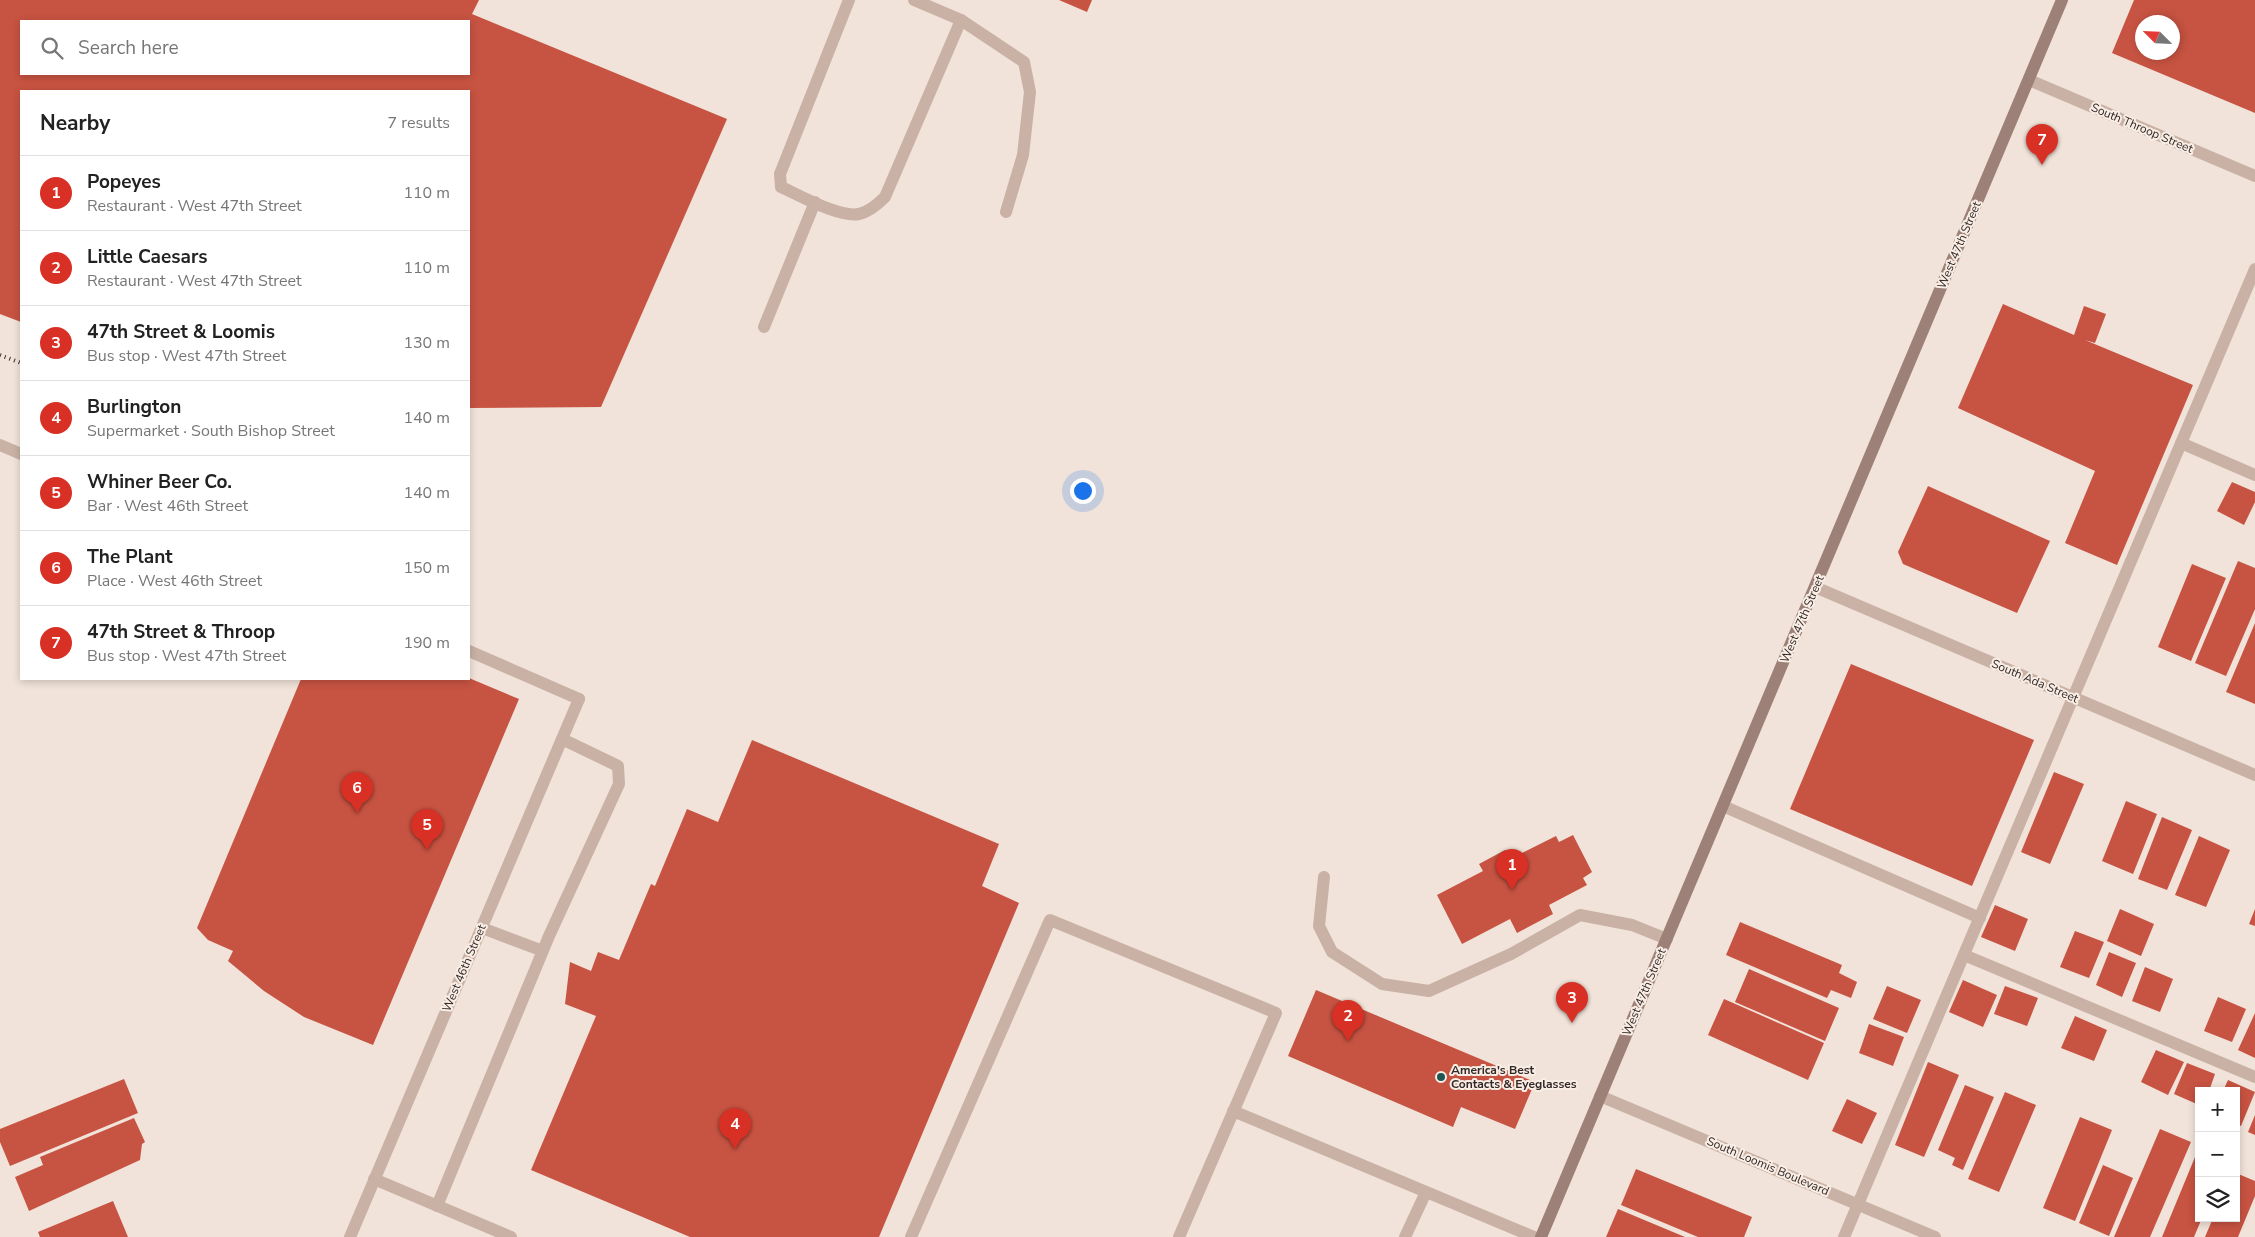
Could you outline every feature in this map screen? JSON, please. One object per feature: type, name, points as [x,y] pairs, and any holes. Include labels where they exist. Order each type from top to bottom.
[{"type":"main road","name":"West 47th Street","points":[[1541,1237],[2062,0]]},
{"type":"street","points":[[849,0],[780,174],[781,187],[840,212],[858,214],[877,206],[885,197],[961,20]]},
{"type":"street","points":[[914,0],[961,20],[1024,62],[1030,92],[1023,155],[1006,212]]},
{"type":"street","name":"South Throop Street","points":[[2028,80],[2255,176]]},
{"type":"street","points":[[764,327],[815,202]]},
{"type":"street","points":[[1844,1237],[2255,269]]},
{"type":"street","points":[[2181,443],[2255,474]]},
{"type":"street","points":[[0,445],[20,454]]},
{"type":"street","name":"South Ada Street","points":[[1815,587],[2255,774]]},
{"type":"street","name":"West 46th Street","points":[[350,1237],[579,699],[470,651]]},
{"type":"street","points":[[437,1206],[543,951],[619,784],[618,766],[562,739]]},
{"type":"street","points":[[1723,806],[1980,918]]},
{"type":"street","points":[[1324,876],[1319,926],[1332,952],[1382,984],[1429,991],[1511,954],[1580,915],[1632,925],[1667,939]]},
{"type":"street","points":[[910,1237],[1050,920],[1276,1013],[1179,1237]]},
{"type":"street","points":[[482,928],[543,951]]},
{"type":"street","points":[[1964,955],[2255,1077]]},
{"type":"street","name":"South Loomis Boulevard","points":[[1600,1096],[1935,1237]]},
{"type":"street","points":[[1233,1112],[1534,1237]]},
{"type":"street","points":[[374,1179],[511,1237]]},
{"type":"street","points":[[1405,1237],[1426,1192]]},
{"type":"building","points":[[0,0],[479,0],[472,14],[727,119],[601,407],[470,408],[470,90],[20,90],[20,322],[0,314]]},
{"type":"building","points":[[1059,0],[1092,0],[1087,12]]},
{"type":"building","points":[[2134,0],[2255,0],[2255,113],[2112,53]]},
{"type":"building","points":[[2003,304],[2074,335],[2084,306],[2106,314],[2095,343],[2085,340],[2193,385],[2117,565],[2065,543],[2095,471],[1958,408]]},
{"type":"building","points":[[2232,482],[2255,492],[2255,502],[2244,525],[2217,511]]},
{"type":"building","points":[[1928,486],[2050,541],[2017,613],[1903,564],[1898,552]]},
{"type":"building","points":[[2238,561],[2255,568],[2255,609],[2226,676],[2195,663]]},
{"type":"building","points":[[2192,564],[2226,578],[2191,661],[2158,647]]},
{"type":"building","points":[[2255,623],[2255,704],[2226,692]]},
{"type":"building","points":[[1851,664],[2034,740],[1972,886],[1790,809]]},
{"type":"building","points":[[470,678],[519,699],[373,1045],[304,1017],[264,991],[228,961],[233,951],[208,940],[197,928],[301,680],[470,680]]},
{"type":"building","points":[[752,740],[999,844],[982,886],[1019,903],[879,1237],[690,1237],[531,1170],[596,1016],[565,1004],[570,962],[591,971],[598,952],[619,960],[651,884],[655,886],[687,809],[718,822]]},
{"type":"building","points":[[2054,772],[2084,784],[2050,864],[2021,852]]},
{"type":"building","points":[[2126,801],[2157,814],[2133,874],[2102,861]]},
{"type":"building","points":[[2162,817],[2192,830],[2167,890],[2138,879]]},
{"type":"building","points":[[1573,835],[1592,872],[1583,878],[1587,885],[1549,905],[1553,914],[1517,933],[1510,919],[1462,944],[1437,895],[1483,871],[1479,864],[1505,850],[1514,857],[1556,836],[1559,842]]},
{"type":"building","points":[[2199,836],[2230,850],[2206,907],[2175,895]]},
{"type":"building","points":[[1995,905],[2028,919],[2015,951],[1981,937]]},
{"type":"building","points":[[2120,909],[2154,924],[2141,956],[2107,941]]},
{"type":"building","points":[[2255,909],[2255,926],[2249,924]]},
{"type":"building","points":[[1740,922],[1842,965],[1839,973],[1857,982],[1851,998],[1831,990],[1827,998],[1726,955]]},
{"type":"building","points":[[2075,931],[2104,942],[2089,978],[2060,967]]},
{"type":"building","points":[[2109,952],[2136,963],[2122,997],[2096,985]]},
{"type":"building","points":[[2145,967],[2173,979],[2160,1012],[2132,1001]]},
{"type":"building","points":[[1749,969],[1839,1008],[1825,1041],[1735,1002]]},
{"type":"building","points":[[1963,980],[1997,995],[1983,1027],[1949,1012]]},
{"type":"building","points":[[1887,986],[1921,1000],[1907,1033],[1873,1019]]},
{"type":"building","points":[[2005,986],[2038,998],[2027,1026],[1994,1014]]},
{"type":"building","points":[[1316,990],[1535,1082],[1515,1129],[1461,1107],[1453,1127],[1288,1056]]},
{"type":"building","points":[[2218,997],[2246,1009],[2232,1042],[2204,1031]]},
{"type":"building","points":[[1724,999],[1824,1043],[1808,1080],[1708,1035]]},
{"type":"building","points":[[2255,1013],[2255,1058],[2238,1050]]},
{"type":"building","points":[[2075,1016],[2107,1030],[2094,1061],[2061,1048]]},
{"type":"building","points":[[1869,1024],[1904,1037],[1893,1066],[1859,1053]]},
{"type":"building","points":[[2156,1050],[2184,1062],[2168,1095],[2141,1082]]},
{"type":"building","points":[[1928,1062],[1959,1075],[1924,1157],[1895,1145]]},
{"type":"building","points":[[2187,1063],[2215,1074],[2210,1087],[2195,1087],[2195,1103],[2174,1094]]},
{"type":"building","points":[[124,1079],[138,1113],[10,1166],[0,1142],[0,1129]]},
{"type":"building","points":[[2228,1080],[2255,1092],[2241,1126],[2240,1087],[2225,1087]]},
{"type":"building","points":[[1965,1085],[1994,1097],[1963,1170],[1952,1165],[1955,1158],[1938,1150]]},
{"type":"building","points":[[2005,1092],[2036,1105],[1999,1192],[1968,1179]]},
{"type":"building","points":[[1847,1099],[1877,1113],[1862,1144],[1832,1131]]},
{"type":"building","points":[[2255,1115],[2255,1135],[2248,1132]]},
{"type":"building","points":[[2080,1117],[2112,1130],[2075,1221],[2043,1208]]},
{"type":"building","points":[[134,1118],[145,1142],[142,1144],[140,1160],[29,1211],[15,1177],[43,1165],[40,1157]]},
{"type":"building","points":[[2160,1129],[2191,1142],[2150,1237],[2114,1237]]},
{"type":"building","points":[[2195,1157],[2195,1222],[2200,1222],[2194,1237],[2162,1237]]},
{"type":"building","points":[[2103,1165],[2133,1178],[2109,1236],[2079,1223]]},
{"type":"building","points":[[1636,1169],[1752,1217],[1744,1237],[1698,1237],[1621,1205]]},
{"type":"building","points":[[2240,1175],[2255,1181],[2255,1196],[2238,1237],[2205,1237],[2211,1222],[2240,1222]]},
{"type":"building","points":[[113,1201],[128,1237],[40,1237],[38,1232]]},
{"type":"building","points":[[1618,1209],[1685,1237],[1606,1237]]},
{"type":"railway","points":[[0,355],[20,363]]},
{"type":"place","name":"47th Street & Throop","points":[[2042,165]]},
{"type":"place","name":"The Plant","points":[[357,813]]},
{"type":"place","name":"Whiner Beer Co.","points":[[427,850]]},
{"type":"place","name":"Popeyes","points":[[1512,890]]},
{"type":"place","name":"47th Street & Loomis","points":[[1572,1023]]},
{"type":"place","name":"Little Caesars","points":[[1348,1041]]},
{"type":"place","name":"America's Best Contacts & Eyeglasses","points":[[1441,1077]]},
{"type":"place","name":"Burlington","points":[[735,1149]]}]
